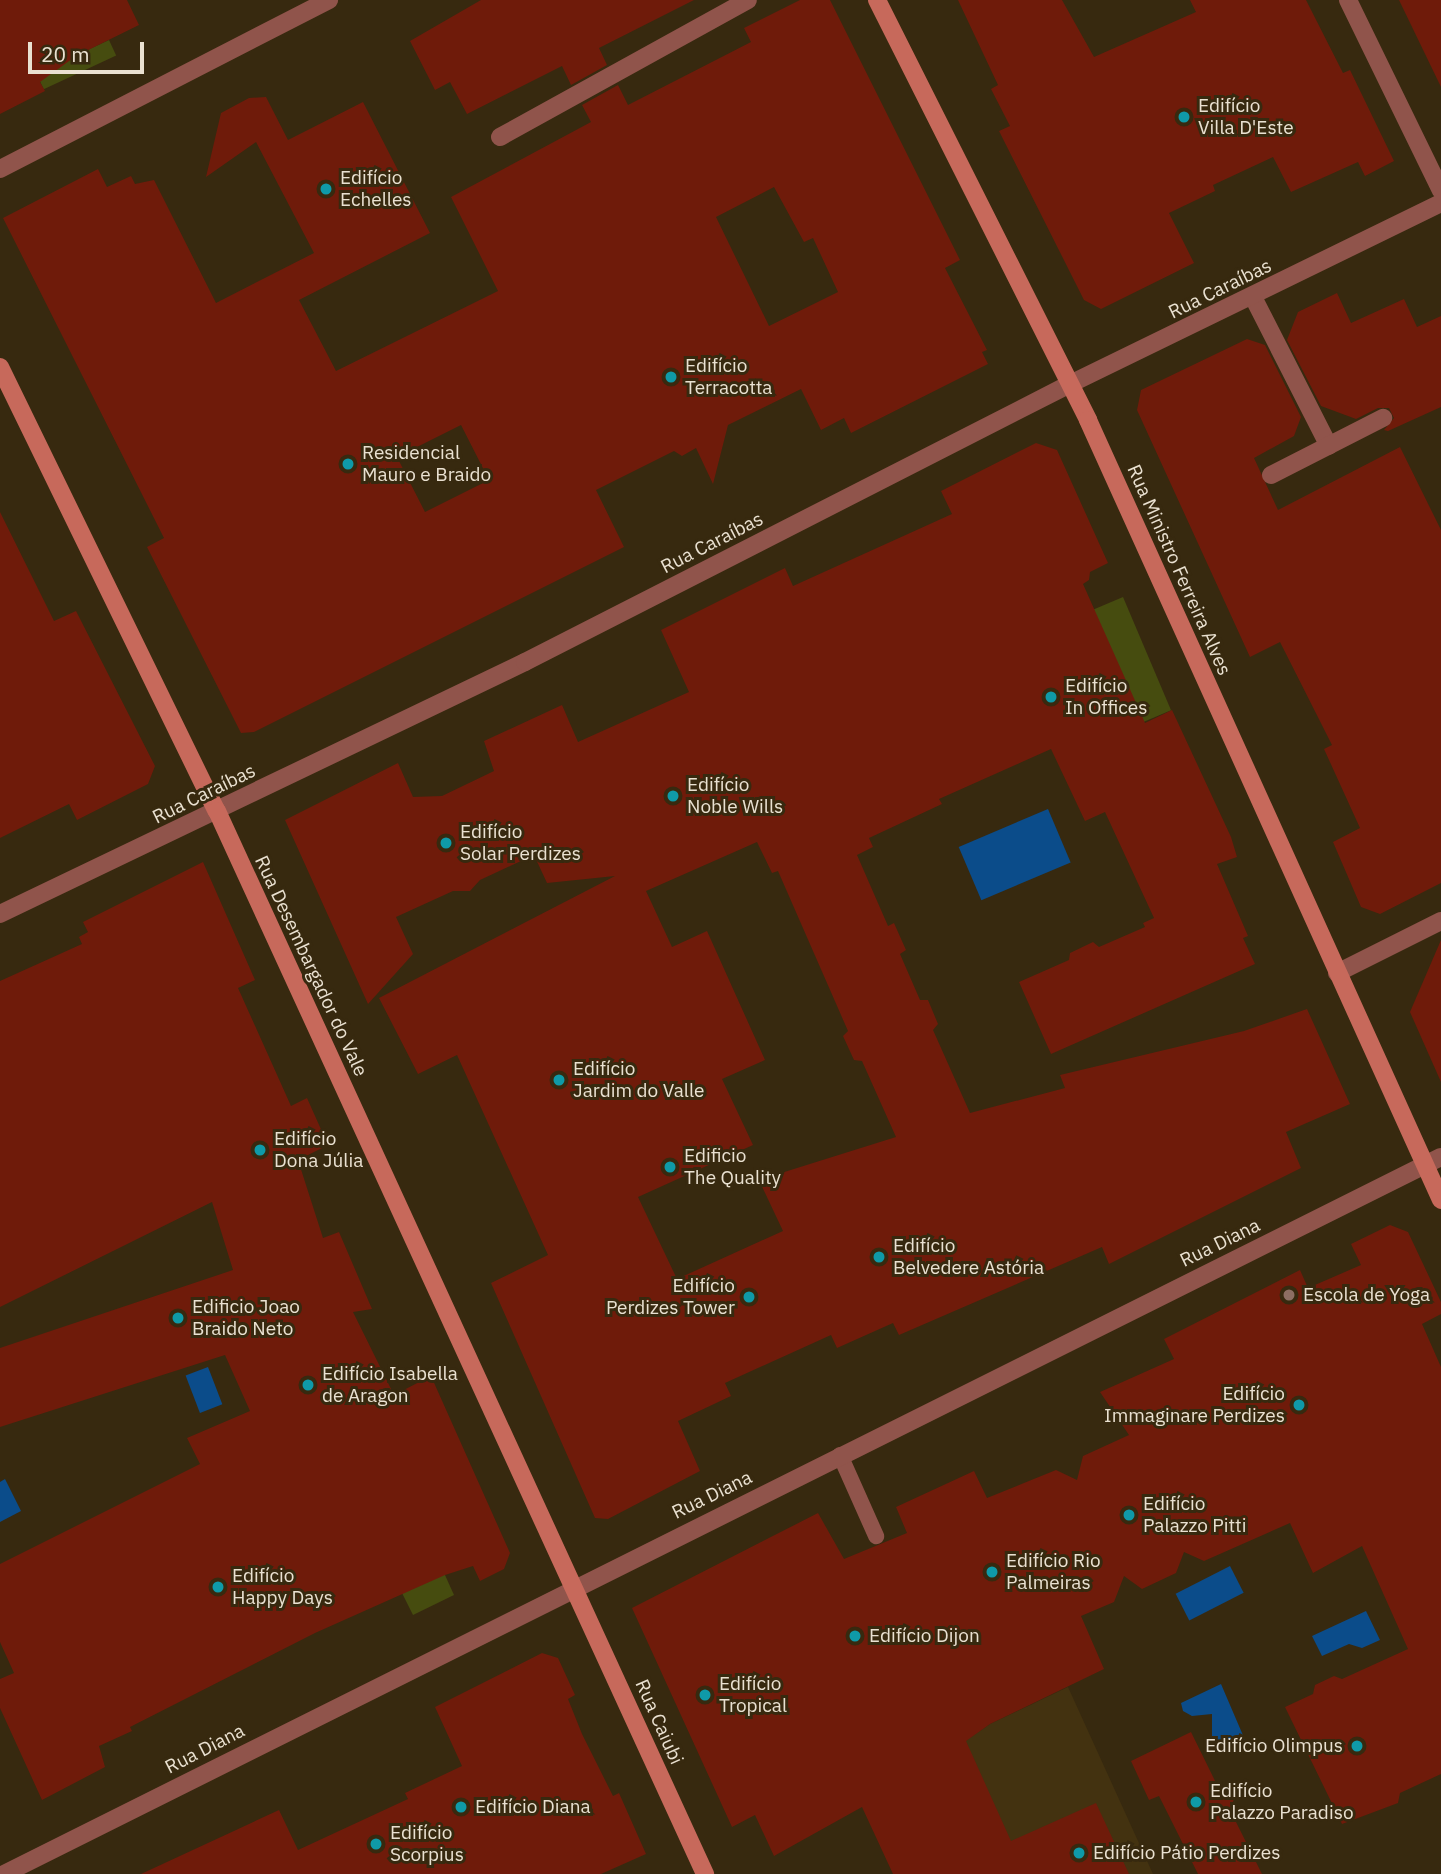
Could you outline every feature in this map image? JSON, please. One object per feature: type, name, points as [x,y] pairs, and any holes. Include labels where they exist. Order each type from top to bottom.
[{"type":"main road","name":"Rua Ministro Ferreira Alves","points":[[877,0],[1070,384],[1337,973],[1433,1161],[1441,1200]]},
{"type":"main road","name":"Rua Desembargador do Vale","points":[[0,367],[217,811],[574,1587]]},
{"type":"main road","name":"Rua Caiubi","points":[[574,1587],[705,1874]]},
{"type":"street","points":[[0,169],[329,0]]},
{"type":"street","points":[[500,137],[748,0]]},
{"type":"street","points":[[1348,0],[1441,191]]},
{"type":"street","name":"Rua Caraíbas","points":[[0,915],[525,662],[1070,384],[1441,203]]},
{"type":"street","points":[[1253,297],[1329,446]]},
{"type":"street","points":[[1271,475],[1383,418]]},
{"type":"street","points":[[1337,973],[1441,921]]},
{"type":"street","name":"Rua Diana","points":[[4,1874],[574,1587],[1433,1161]]},
{"type":"lane","points":[[840,1455],[876,1536]]},
{"type":"shaded area","points":[[1068,1687],[1153,1874],[1025,1874],[965,1741],[990,1724]]},
{"type":"green space","points":[[109,40],[116,55],[44,89],[36,74]]},
{"type":"green space","points":[[1123,597],[1171,710],[1142,723],[1094,610]]},
{"type":"green space","points":[[431,1544],[454,1595],[413,1615],[400,1589]]},
{"type":"water","points":[[1048,809],[1071,862],[981,900],[959,847]]},
{"type":"water","points":[[208,1367],[222,1404],[200,1413],[186,1376]]},
{"type":"water","points":[[5,1479],[21,1511],[0,1522],[0,1482]]},
{"type":"water","points":[[1230,1566],[1244,1593],[1189,1620],[1176,1594]]},
{"type":"water","points":[[1366,1611],[1380,1640],[1362,1648],[1349,1644],[1322,1656],[1312,1636]]},
{"type":"water","points":[[1221,1684],[1245,1740],[1234,1749],[1212,1741],[1212,1714],[1192,1716],[1183,1711],[1181,1703]]},
{"type":"building","points":[[0,0],[127,0],[139,25],[76,56],[40,82],[45,91],[0,114]]},
{"type":"building","points":[[481,0],[694,0],[599,48],[607,65],[571,85],[562,66],[467,114],[450,82],[435,90],[410,41]]},
{"type":"building","points":[[800,0],[830,0],[960,260],[945,268],[987,350],[982,352],[988,364],[851,433],[844,418],[821,430],[801,389],[728,425],[713,484],[696,448],[682,456],[674,451],[596,490],[624,547],[254,732],[241,733],[147,547],[164,538],[3,218],[98,169],[107,187],[131,176],[135,184],[154,180],[216,303],[314,253],[256,142],[206,177],[221,113],[249,98],[266,97],[288,140],[363,102],[430,233],[299,300],[336,371],[498,291],[451,197],[591,122],[582,105],[618,85],[628,105],[751,42],[744,28]],"holes":[[[774,187],[804,242],[813,238],[838,292],[769,326],[716,217]],[[461,425],[489,480],[425,512],[397,457]]]},
{"type":"building","points":[[958,0],[1062,0],[1094,57],[1196,12],[1190,0],[1306,0],[1343,73],[1350,70],[1394,161],[1365,176],[1358,162],[1291,192],[1273,157],[1213,185],[1215,191],[1169,213],[1194,263],[1101,309],[1084,300],[999,131],[1010,126],[991,89],[998,85]]},
{"type":"building","points":[[1399,0],[1441,0],[1441,87]]},
{"type":"building","points":[[1337,293],[1351,323],[1404,299],[1417,327],[1441,316],[1441,407],[1388,431],[1384,430],[1394,418],[1389,408],[1378,408],[1356,419],[1321,406],[1287,340],[1298,312]]},
{"type":"building","points":[[1247,339],[1265,345],[1301,417],[1294,436],[1254,458],[1278,510],[1400,447],[1441,530],[1441,883],[1380,914],[1361,907],[1333,842],[1360,828],[1324,749],[1332,745],[1280,642],[1250,657],[1137,410],[1141,390]]},
{"type":"building","points":[[1036,443],[1057,450],[1108,563],[1090,572],[1089,580],[1083,584],[1145,723],[1172,710],[1231,837],[1237,857],[1217,864],[1248,936],[1243,938],[1255,964],[1051,1054],[1019,982],[1069,960],[1070,953],[1093,942],[1099,947],[1145,927],[1143,923],[1154,918],[1105,812],[1085,821],[1051,749],[939,799],[942,804],[869,838],[873,847],[857,855],[888,926],[894,923],[906,950],[900,954],[920,1000],[928,1000],[938,1024],[933,1030],[970,1113],[1065,1088],[1060,1075],[1244,1031],[1307,1009],[1350,1104],[1286,1132],[1301,1168],[1109,1264],[1102,1247],[899,1335],[893,1323],[837,1348],[831,1335],[725,1383],[731,1396],[678,1421],[700,1471],[608,1519],[595,1518],[491,1283],[548,1255],[457,1055],[418,1074],[379,998],[615,876],[547,883],[534,855],[480,880],[470,891],[453,891],[396,917],[413,954],[368,1004],[285,820],[398,763],[413,797],[442,796],[494,771],[484,741],[562,705],[578,742],[689,692],[661,630],[785,568],[793,586],[952,514],[941,491]],"holes":[[[757,842],[772,873],[778,871],[848,1031],[843,1036],[854,1060],[862,1061],[896,1137],[759,1180],[783,1231],[677,1279],[638,1197],[753,1145],[722,1079],[765,1060],[707,931],[672,947],[646,891]]]},
{"type":"building","points":[[0,512],[54,621],[76,611],[155,766],[148,784],[77,820],[69,804],[0,838]]},
{"type":"building","points":[[203,862],[255,980],[238,988],[291,1106],[307,1098],[328,1145],[298,1160],[323,1238],[339,1232],[372,1309],[353,1312],[394,1395],[431,1376],[510,1553],[504,1569],[480,1581],[473,1566],[445,1575],[315,1633],[130,1727],[132,1731],[99,1746],[105,1767],[42,1800],[0,1708],[0,1679],[14,1673],[0,1642],[0,1564],[200,1464],[187,1438],[250,1411],[225,1355],[0,1427],[0,1348],[233,1270],[212,1202],[0,1307],[0,981],[82,944],[79,937],[88,932],[83,922]]},
{"type":"building","points":[[1441,940],[1441,1082],[1410,1012]]},
{"type":"building","points":[[1390,1225],[1408,1232],[1441,1302],[1441,1314],[1422,1324],[1441,1367],[1441,1774],[1400,1793],[1398,1803],[1342,1824],[1285,1707],[1313,1694],[1315,1685],[1334,1676],[1342,1679],[1408,1649],[1362,1546],[1313,1573],[1290,1523],[1204,1561],[1184,1552],[1176,1573],[1142,1589],[1124,1576],[1114,1602],[1081,1616],[1104,1669],[990,1724],[966,1741],[1011,1841],[1096,1803],[1129,1874],[893,1874],[862,1807],[774,1856],[755,1815],[732,1827],[632,1608],[818,1513],[844,1559],[907,1533],[896,1507],[974,1471],[987,1498],[1056,1470],[1077,1480],[1083,1456],[1129,1435],[1100,1392],[1174,1359],[1164,1339],[1300,1270],[1308,1288],[1361,1265],[1351,1244]]},
{"type":"building","points":[[542,1653],[558,1658],[575,1695],[568,1699],[582,1734],[613,1796],[619,1793],[646,1854],[601,1874],[141,1874],[279,1810],[298,1850],[408,1799],[405,1793],[462,1766],[435,1707]]},
{"type":"building","name":"Edifício Palazzo Paradiso","points":[[1191,1732],[1222,1795],[1234,1799],[1230,1810],[1262,1874],[1198,1874],[1159,1796],[1149,1800],[1131,1761]]},
{"type":"place","name":"Edifício Villa D'Este","points":[[1184,117]]},
{"type":"place","name":"Edifício Echelles","points":[[326,189]]},
{"type":"place","name":"Edifício Terracotta","points":[[671,377]]},
{"type":"place","name":"Residencial Mauro e Braido","points":[[348,464]]},
{"type":"place","name":"Edifício In Offices","points":[[1051,697]]},
{"type":"place","name":"Edifício Noble Wills","points":[[673,796]]},
{"type":"place","name":"Edifício Solar Perdizes","points":[[446,843]]},
{"type":"place","name":"Edifício Jardim do Valle","points":[[559,1080]]},
{"type":"place","name":"Edifício Dona Júlia","points":[[260,1150]]},
{"type":"place","name":"Edificio The Quality","points":[[670,1167]]},
{"type":"place","name":"Edifício Belvedere Astória","points":[[879,1257]]},
{"type":"place","name":"Escola de Yoga","points":[[1289,1295]]},
{"type":"place","name":"Edifício Perdizes Tower","points":[[749,1297]]},
{"type":"place","name":"Edificio Joao Braido Neto","points":[[178,1318]]},
{"type":"place","name":"Edifício Isabella de Aragon","points":[[308,1385]]},
{"type":"place","name":"Edifício Immaginare Perdizes","points":[[1299,1405]]},
{"type":"place","name":"Edifício Palazzo Pitti","points":[[1129,1515]]},
{"type":"place","name":"Edifício Rio Palmeiras","points":[[992,1572]]},
{"type":"place","name":"Edifício Happy Days","points":[[218,1587]]},
{"type":"place","name":"Edifício Dijon","points":[[855,1636]]},
{"type":"place","name":"Edifício Tropical","points":[[705,1695]]},
{"type":"place","name":"Edifício Olimpus","points":[[1357,1746]]},
{"type":"place","name":"Edifício Palazzo Paradiso","points":[[1196,1802]]},
{"type":"place","name":"Edifício Diana","points":[[461,1807]]},
{"type":"place","name":"Edifício Scorpius","points":[[376,1844]]},
{"type":"place","name":"Edifício Pátio Perdizes","points":[[1079,1853]]}]
